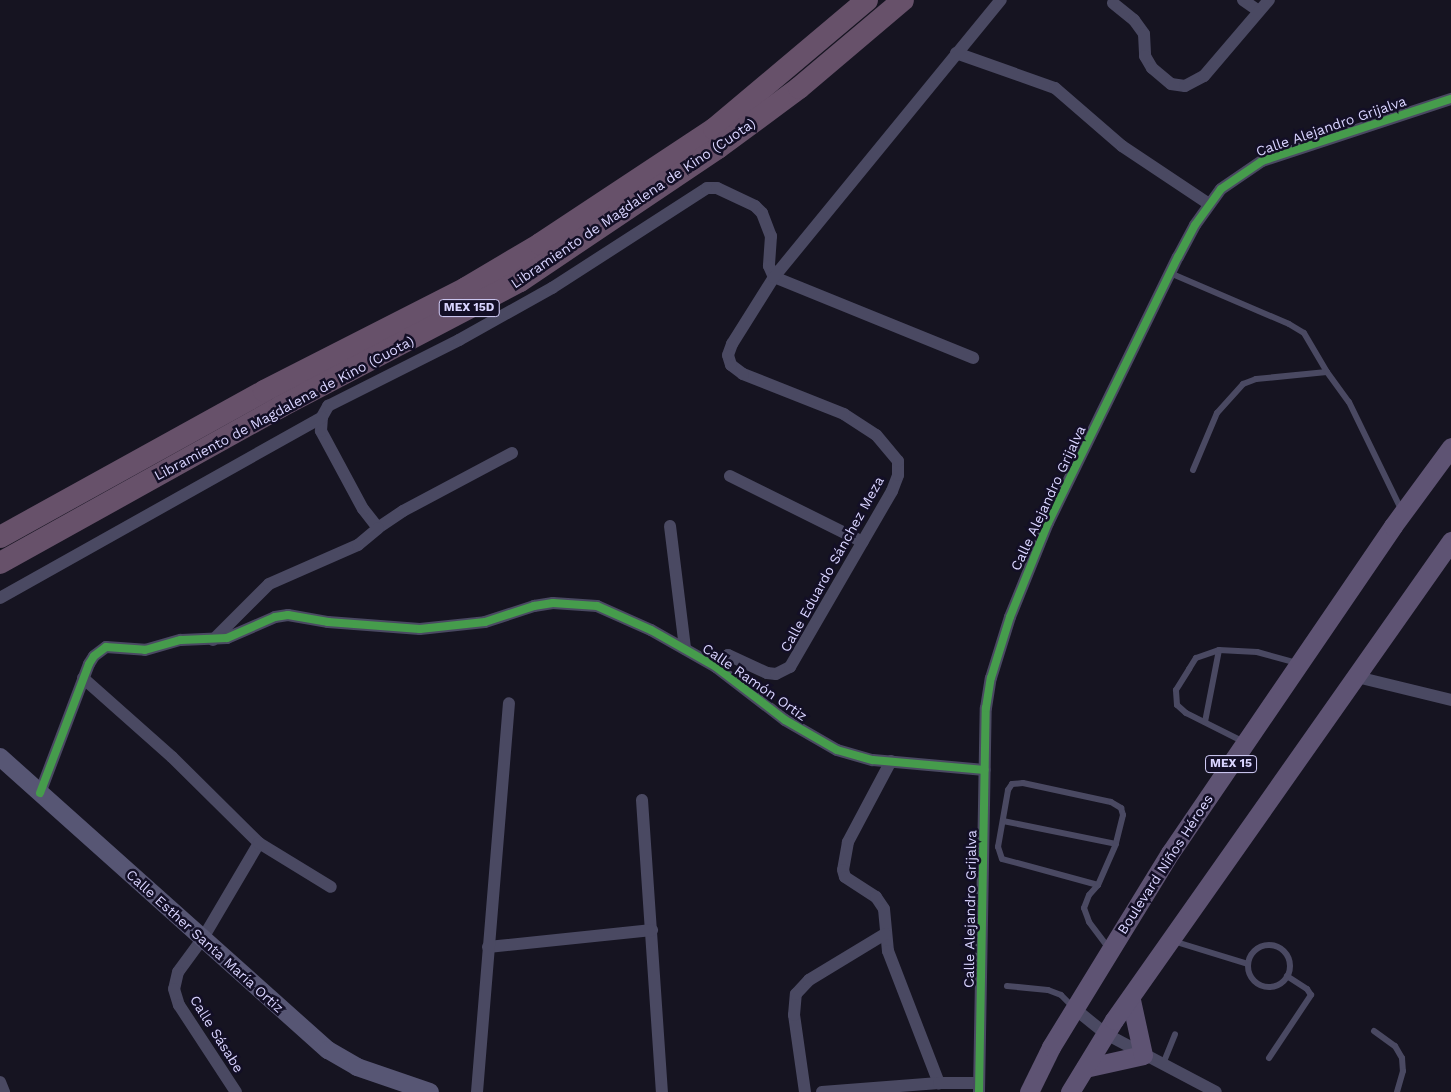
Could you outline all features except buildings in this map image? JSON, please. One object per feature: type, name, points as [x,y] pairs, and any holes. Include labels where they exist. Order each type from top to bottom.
[{"type":"highway","name":"Libramiento de Magdalena de Kino (Cuota)","points":[[0,537],[264,391],[466,288],[540,244],[714,129],[867,0]]},
{"type":"highway","name":"Libramiento de Magdalena de Kino (Cuota)","points":[[0,563],[280,407],[520,281],[718,148],[799,88],[903,0]]},
{"type":"main road","name":"Boulevard Niños Héroes","points":[[1029,1092],[1075,1009],[1170,853],[1403,513],[1451,447]]},
{"type":"main road","points":[[1070,1092],[1106,1034],[1451,541]]},
{"type":"main road","points":[[1085,1068],[1143,1054],[1131,1000]]},
{"type":"street","points":[[774,277],[1001,0]]},
{"type":"street","points":[[1243,0],[1259,11]]},
{"type":"street","points":[[1113,3],[1134,20],[1144,34],[1145,56],[1152,68],[1172,84],[1185,86],[1204,76],[1269,0]]},
{"type":"street","points":[[956,53],[1055,88],[1122,146],[1209,204]]},
{"type":"street","name":"Calle Alejandro Grijalva","points":[[980,1088],[986,708],[992,678],[1025,576],[1170,273],[1209,204],[1241,173],[1262,161],[1451,100]]},
{"type":"street","points":[[378,528],[363,509],[321,431],[322,417],[328,406],[458,340],[552,288],[707,188],[717,188],[755,206],[762,214],[770,227],[769,266],[774,277],[973,358]]},
{"type":"street","name":"Calle Eduardo Sánchez Meza","points":[[716,667],[728,655],[767,673],[782,672],[795,661],[892,491],[898,475],[898,461],[892,451],[876,435],[844,414],[743,374],[732,365],[728,355],[740,330],[774,277]]},
{"type":"street","points":[[0,598],[322,417]]},
{"type":"street","points":[[213,640],[269,584],[358,545],[378,528],[403,511],[512,453]]},
{"type":"street","points":[[730,476],[863,542]]},
{"type":"street","name":"Calle Ramón Ortiz","points":[[670,526],[685,648],[716,667],[785,720],[815,738],[856,756],[890,762],[985,770]]},
{"type":"street","points":[[40,793],[83,678],[94,656],[106,647],[145,650],[181,640],[213,640],[236,635],[275,617],[288,615],[328,622],[420,629],[485,622],[534,606],[561,603],[611,610],[685,648]]},
{"type":"street","points":[[1357,677],[1451,700]]},
{"type":"street","points":[[83,678],[178,763],[259,843],[331,887]]},
{"type":"street","points":[[477,1092],[509,703]]},
{"type":"street","name":"Calle Esther Santa María Ortiz","points":[[0,757],[6,770],[40,793],[328,1050],[357,1066],[430,1092]]},
{"type":"street","points":[[890,762],[848,842],[843,870],[852,883],[881,902],[885,934],[894,969],[939,1082]]},
{"type":"street","points":[[642,800],[662,1092]]},
{"type":"street","name":"Calle Sásabe","points":[[236,1092],[179,1005],[174,989],[178,972],[203,938],[259,843]]},
{"type":"street","points":[[488,947],[652,930]]},
{"type":"street","points":[[805,1092],[794,1015],[796,994],[809,980],[885,934]]},
{"type":"street","points":[[1075,1009],[1106,1034],[1216,1092]]},
{"type":"street","points":[[0,1082],[4,1092]]},
{"type":"street","points":[[822,1092],[939,1082],[980,1088]]},
{"type":"lane","points":[[1170,273],[1296,329],[1314,348],[1327,372],[1349,402],[1403,513]]},
{"type":"lane","points":[[1193,470],[1217,413],[1243,384],[1256,379],[1327,372]]},
{"type":"lane","points":[[1245,743],[1177,705],[1176,690],[1196,658],[1219,650],[1257,652],[1299,664]]},
{"type":"lane","points":[[1205,722],[1219,650]]},
{"type":"lane","points":[[1098,885],[1002,859],[998,847],[1008,790],[1012,784],[1023,784],[1116,804],[1123,815],[1116,844],[1098,885],[1086,900],[1085,913],[1110,950]]},
{"type":"lane","points":[[1003,821],[1116,844]]},
{"type":"lane","points":[[1172,940],[1248,964]]},
{"type":"lane","points":[[1263,946],[1279,948],[1289,960],[1287,976],[1275,986],[1259,984],[1252,979],[1248,964],[1250,956],[1263,946]]},
{"type":"lane","points":[[1269,1058],[1311,995],[1307,989],[1287,976]]},
{"type":"lane","points":[[1007,986],[1048,990],[1061,995],[1075,1009]]},
{"type":"lane","points":[[1374,1031],[1395,1046],[1402,1058],[1403,1071],[1396,1092]]},
{"type":"lane","points":[[1163,1064],[1175,1034]]},
{"type":"cycle path","points":[[979,1092],[986,708],[991,678],[1010,617],[1048,523],[1178,257],[1195,225],[1221,189],[1262,161],[1451,99]]},
{"type":"cycle path","points":[[40,793],[89,664],[94,656],[106,647],[145,650],[181,640],[227,638],[275,617],[288,615],[328,622],[420,629],[485,622],[534,606],[553,603],[597,606],[651,630],[716,667],[785,720],[837,750],[873,760],[985,770]]}]
